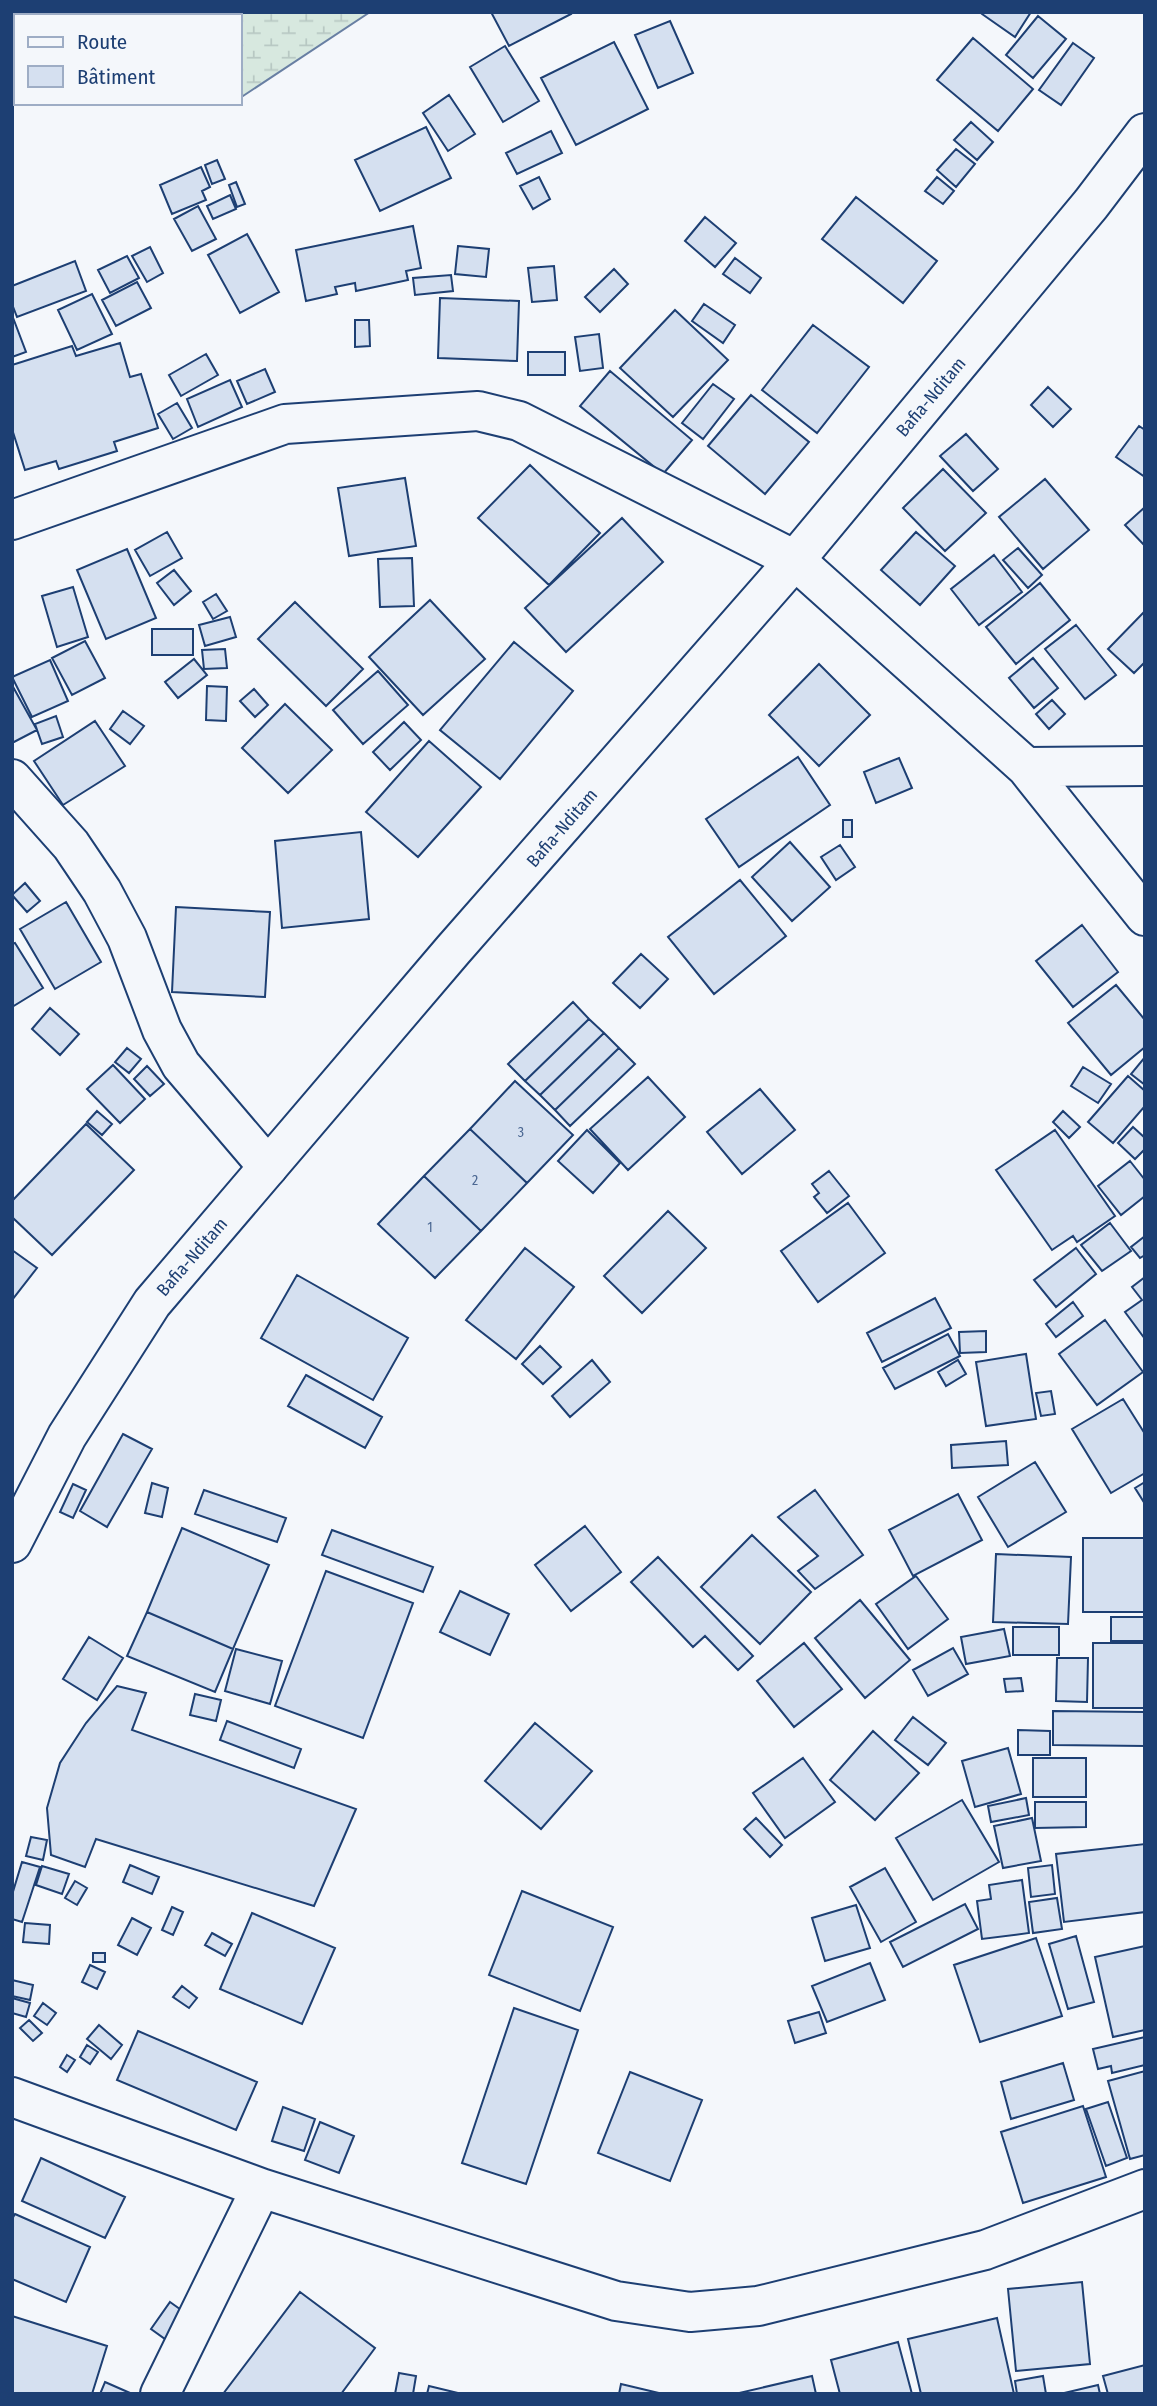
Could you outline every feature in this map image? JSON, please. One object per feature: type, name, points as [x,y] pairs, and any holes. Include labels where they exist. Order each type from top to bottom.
[{"type":"street","name":"Bafia-Nditam","points":[[12,1543],[67,1436],[152,1303],[453,950],[795,561],[1091,204],[1145,133]]},
{"type":"street","points":[[12,520],[285,424],[478,411],[519,421],[795,561],[1026,767],[1145,916]]},
{"type":"street","points":[[1026,767],[1145,766]]},
{"type":"street","points":[[12,779],[71,845],[102,891],[127,938],[162,1030],[181,1065],[268,1167]]},
{"type":"street","points":[[12,2097],[261,2188],[616,2301],[690,2312],[758,2306],[985,2250],[1145,2189]]},
{"type":"street","points":[[160,2394],[261,2188]]},
{"type":"green space","points":[[137,12],[370,12],[242,97],[242,14]]},
{"type":"building","points":[[491,12],[570,12],[571,14],[509,46]]},
{"type":"building","points":[[1031,12],[1015,37],[982,14]]},
{"type":"building","points":[[1038,16],[1066,39],[1033,78],[1006,55]]},
{"type":"building","points":[[670,21],[693,73],[658,88],[635,35]]},
{"type":"building","points":[[973,38],[1033,89],[998,131],[937,80]]},
{"type":"building","points":[[614,42],[648,109],[576,145],[541,78]]},
{"type":"building","points":[[1073,43],[1094,58],[1061,105],[1039,90]]},
{"type":"building","points":[[505,46],[539,101],[503,122],[470,67]]},
{"type":"building","points":[[449,95],[475,134],[448,151],[423,113]]},
{"type":"building","points":[[971,122],[993,142],[977,160],[954,140]]},
{"type":"building","points":[[426,127],[451,178],[380,211],[355,160]]},
{"type":"building","points":[[551,131],[562,153],[517,174],[506,153]]},
{"type":"building","points":[[956,149],[975,164],[956,187],[937,170]]},
{"type":"building","points":[[217,160],[225,179],[212,184],[205,165]]},
{"type":"building","points":[[201,167],[210,187],[202,191],[206,200],[172,214],[160,185]]},
{"type":"building","points":[[539,177],[550,199],[533,209],[520,186]]},
{"type":"building","points":[[937,177],[954,191],[943,204],[925,191]]},
{"type":"building","points":[[236,182],[245,204],[237,207],[229,185]]},
{"type":"building","points":[[230,195],[236,209],[213,219],[207,206]]},
{"type":"building","points":[[856,197],[937,261],[903,303],[822,239]]},
{"type":"building","points":[[198,206],[216,239],[192,251],[174,219]]},
{"type":"building","points":[[705,217],[736,243],[715,267],[685,241]]},
{"type":"building","points":[[413,226],[421,268],[406,271],[408,280],[356,291],[355,283],[335,287],[337,294],[306,301],[296,250]]},
{"type":"building","points":[[247,234],[279,292],[240,313],[208,255]]},
{"type":"building","points":[[458,246],[489,249],[486,277],[455,274]]},
{"type":"building","points":[[150,247],[163,273],[147,282],[132,256]]},
{"type":"building","points":[[127,256],[139,278],[110,293],[98,270]]},
{"type":"building","points":[[735,258],[761,278],[750,293],[723,274]]},
{"type":"building","points":[[75,261],[86,291],[17,317],[12,304],[12,286]]},
{"type":"building","points":[[554,266],[557,300],[532,302],[528,268]]},
{"type":"building","points":[[614,269],[628,284],[600,312],[585,297]]},
{"type":"building","points":[[451,275],[453,291],[415,295],[413,278]]},
{"type":"building","points":[[137,282],[151,308],[116,326],[102,300]]},
{"type":"building","points":[[92,294],[112,334],[77,350],[58,310]]},
{"type":"building","points":[[440,298],[519,301],[517,361],[438,358]]},
{"type":"building","points":[[704,304],[735,325],[723,343],[692,321]]},
{"type":"building","points":[[675,310],[728,360],[673,417],[620,368]]},
{"type":"building","points":[[12,315],[26,352],[12,357]]},
{"type":"building","points":[[355,320],[369,320],[370,346],[355,347]]},
{"type":"building","points":[[813,325],[869,367],[817,433],[762,390]]},
{"type":"building","points":[[599,334],[603,368],[580,371],[575,337]]},
{"type":"building","points":[[120,343],[130,377],[141,374],[158,428],[114,442],[117,451],[59,469],[56,461],[25,470],[12,429],[12,365],[72,346],[76,356]]},
{"type":"building","points":[[528,352],[565,352],[565,375],[528,375]]},
{"type":"building","points":[[206,354],[218,375],[181,396],[169,375]]},
{"type":"building","points":[[265,369],[275,392],[247,404],[237,381]]},
{"type":"building","points":[[610,371],[692,440],[663,474],[580,406]]},
{"type":"building","points":[[230,380],[242,407],[198,427],[187,399]]},
{"type":"building","points":[[713,384],[734,399],[703,439],[682,423]]},
{"type":"building","points":[[1048,387],[1071,409],[1053,427],[1031,405]]},
{"type":"building","points":[[751,395],[809,442],[765,494],[708,446]]},
{"type":"building","points":[[177,403],[192,428],[173,439],[158,414]]},
{"type":"building","points":[[1139,426],[1145,430],[1145,477],[1116,457]]},
{"type":"building","points":[[966,434],[998,469],[973,491],[940,456]]},
{"type":"building","points":[[530,465],[600,533],[549,585],[478,518]]},
{"type":"building","points":[[943,469],[986,513],[945,551],[903,508]]},
{"type":"building","points":[[405,478],[416,546],[349,556],[338,488]]},
{"type":"building","points":[[1045,479],[1089,530],[1043,569],[999,517]]},
{"type":"building","points":[[1145,507],[1145,546],[1125,525]]},
{"type":"building","points":[[622,518],[663,562],[566,652],[525,608]]},
{"type":"building","points":[[167,532],[182,558],[150,576],[135,550]]},
{"type":"building","points":[[916,532],[955,566],[920,605],[881,570]]},
{"type":"building","points":[[1018,548],[1042,575],[1028,588],[1003,560]]},
{"type":"building","points":[[127,549],[156,618],[106,639],[77,570]]},
{"type":"building","points":[[994,555],[1022,592],[979,625],[951,589]]},
{"type":"building","points":[[412,558],[414,606],[380,607],[378,559]]},
{"type":"building","points":[[174,570],[191,591],[174,605],[157,583]]},
{"type":"building","points":[[1040,583],[1070,620],[1016,664],[986,627]]},
{"type":"building","points":[[73,587],[88,637],[57,647],[42,596]]},
{"type":"building","points":[[216,594],[227,611],[213,619],[203,602]]},
{"type":"building","points":[[430,600],[485,659],[423,715],[369,657]]},
{"type":"building","points":[[295,602],[363,669],[326,706],[258,639]]},
{"type":"building","points":[[1145,611],[1145,662],[1134,673],[1108,649]]},
{"type":"building","points":[[230,617],[236,637],[205,646],[199,625]]},
{"type":"building","points":[[1076,625],[1116,675],[1085,699],[1045,649]]},
{"type":"building","points":[[152,629],[193,629],[193,655],[152,655]]},
{"type":"building","points":[[85,641],[105,678],[72,695],[52,658]]},
{"type":"building","points":[[514,642],[573,691],[500,779],[440,730]]},
{"type":"building","points":[[225,649],[227,668],[204,669],[202,650]]},
{"type":"building","points":[[1033,658],[1058,688],[1034,708],[1009,678]]},
{"type":"building","points":[[194,659],[207,675],[178,698],[165,682]]},
{"type":"building","points":[[50,660],[68,701],[32,717],[12,677]]},
{"type":"building","points":[[819,664],[870,715],[819,766],[769,715]]},
{"type":"building","points":[[378,671],[408,705],[363,744],[333,710]]},
{"type":"building","points":[[12,685],[37,730],[12,743]]},
{"type":"building","points":[[207,686],[227,687],[226,721],[206,720]]},
{"type":"building","points":[[254,689],[268,705],[255,717],[240,701]]},
{"type":"building","points":[[1052,700],[1065,714],[1049,729],[1036,714]]},
{"type":"building","points":[[285,704],[332,750],[288,793],[242,748]]},
{"type":"building","points":[[123,711],[144,726],[130,744],[110,729]]},
{"type":"building","points":[[56,716],[63,737],[42,744],[35,724]]},
{"type":"building","points":[[95,721],[125,766],[63,805],[34,761]]},
{"type":"building","points":[[404,722],[421,740],[390,770],[373,752]]},
{"type":"building","points":[[429,741],[481,787],[418,857],[366,812]]},
{"type":"building","points":[[798,757],[830,805],[739,867],[706,819]]},
{"type":"building","points":[[899,758],[912,788],[876,803],[864,772]]},
{"type":"building","points":[[843,820],[852,820],[852,837],[843,837]]},
{"type":"building","points":[[361,832],[369,919],[282,928],[275,841]]},
{"type":"building","points":[[790,842],[830,887],[792,921],[752,877]]},
{"type":"building","points":[[840,845],[855,867],[836,880],[821,857]]},
{"type":"building","points":[[740,880],[786,936],[714,994],[668,937]]},
{"type":"building","points":[[25,883],[40,901],[27,912],[12,895]]},
{"type":"building","points":[[66,902],[101,962],[55,989],[20,929]]},
{"type":"building","points":[[176,907],[270,912],[265,997],[172,992]]},
{"type":"building","points":[[1082,925],[1118,972],[1073,1007],[1036,961]]},
{"type":"building","points":[[15,943],[43,988],[12,1007],[12,944]]},
{"type":"building","points":[[641,954],[668,979],[640,1008],[613,983]]},
{"type":"building","points":[[1116,985],[1145,1020],[1145,1047],[1111,1075],[1068,1023]]},
{"type":"building","points":[[573,1002],[589,1019],[525,1081],[508,1064]]},
{"type":"building","points":[[50,1008],[79,1034],[60,1055],[32,1029]]},
{"type":"building","points":[[589,1019],[604,1033],[540,1095],[525,1081]]},
{"type":"building","points":[[604,1033],[619,1048],[555,1110],[540,1095]]},
{"type":"building","points":[[127,1048],[141,1059],[129,1073],[115,1062]]},
{"type":"building","points":[[619,1048],[635,1064],[570,1126],[555,1110]]},
{"type":"building","points":[[1145,1057],[1145,1085],[1131,1074]]},
{"type":"building","points":[[113,1065],[145,1099],[120,1123],[87,1089]]},
{"type":"building","points":[[147,1066],[164,1084],[150,1096],[134,1079]]},
{"type":"building","points":[[1083,1067],[1111,1084],[1098,1103],[1071,1086]]},
{"type":"building","points":[[1128,1076],[1145,1091],[1145,1106],[1113,1143],[1088,1122]]},
{"type":"building","points":[[648,1077],[685,1117],[628,1170],[590,1129]]},
{"type":"building","points":[[515,1081],[573,1135],[527,1183],[470,1129]]},
{"type":"building","points":[[760,1089],[795,1130],[742,1174],[707,1132]]},
{"type":"building","points":[[97,1111],[112,1124],[102,1135],[87,1122]]},
{"type":"building","points":[[1063,1111],[1080,1127],[1069,1138],[1053,1122]]},
{"type":"building","points":[[86,1124],[134,1170],[52,1255],[12,1217],[12,1201]]},
{"type":"building","points":[[1133,1127],[1145,1138],[1145,1149],[1135,1159],[1118,1143]]},
{"type":"building","points":[[470,1129],[527,1183],[481,1231],[424,1176]]},
{"type":"building","points":[[587,1130],[620,1163],[593,1193],[558,1161]]},
{"type":"building","points":[[1055,1130],[1115,1216],[1077,1242],[1073,1236],[1052,1250],[996,1170]]},
{"type":"building","points":[[1130,1161],[1145,1180],[1145,1196],[1121,1215],[1098,1186]]},
{"type":"building","points":[[829,1171],[849,1196],[827,1213],[814,1197],[819,1193],[812,1184]]},
{"type":"building","points":[[424,1176],[481,1231],[435,1278],[378,1224]]},
{"type":"building","points":[[848,1203],[885,1253],[818,1302],[781,1251]]},
{"type":"building","points":[[668,1211],[706,1248],[642,1313],[604,1276]]},
{"type":"building","points":[[1110,1223],[1131,1251],[1102,1271],[1081,1245]]},
{"type":"building","points":[[1145,1236],[1145,1255],[1140,1258],[1131,1247]]},
{"type":"building","points":[[525,1248],[574,1287],[516,1359],[466,1320]]},
{"type":"building","points":[[1076,1248],[1096,1274],[1056,1307],[1034,1280]]},
{"type":"building","points":[[12,1250],[37,1268],[12,1300]]},
{"type":"building","points":[[297,1275],[408,1338],[373,1400],[261,1338]]},
{"type":"building","points":[[1145,1277],[1145,1339],[1125,1312],[1142,1300],[1132,1287]]},
{"type":"building","points":[[935,1298],[951,1328],[882,1362],[867,1333]]},
{"type":"building","points":[[1073,1302],[1083,1316],[1056,1337],[1046,1324]]},
{"type":"building","points":[[1105,1320],[1143,1372],[1097,1405],[1059,1354]]},
{"type":"building","points":[[986,1331],[986,1352],[960,1353],[959,1332]]},
{"type":"building","points":[[948,1334],[960,1356],[895,1389],[883,1368]]},
{"type":"building","points":[[540,1346],[561,1367],[543,1384],[522,1364]]},
{"type":"building","points":[[1026,1354],[1036,1419],[986,1426],[976,1362]]},
{"type":"building","points":[[592,1360],[610,1382],[570,1417],[552,1396]]},
{"type":"building","points":[[958,1360],[966,1374],[946,1386],[938,1372]]},
{"type":"building","points":[[306,1375],[382,1417],[365,1448],[288,1406]]},
{"type":"building","points":[[1051,1391],[1055,1414],[1041,1416],[1036,1393]]},
{"type":"building","points":[[1123,1399],[1145,1434],[1145,1473],[1111,1493],[1072,1429]]},
{"type":"building","points":[[123,1434],[152,1449],[107,1527],[80,1511]]},
{"type":"building","points":[[1006,1441],[1008,1465],[952,1468],[951,1445]]},
{"type":"building","points":[[1035,1462],[1066,1512],[1008,1547],[978,1497]]},
{"type":"building","points":[[1145,1482],[1145,1504],[1135,1488]]},
{"type":"building","points":[[152,1483],[168,1488],[162,1517],[145,1513]]},
{"type":"building","points":[[73,1484],[86,1490],[73,1518],[60,1512]]},
{"type":"building","points":[[204,1490],[286,1518],[277,1542],[195,1514]]},
{"type":"building","points":[[815,1490],[863,1555],[815,1589],[798,1571],[818,1556],[778,1517]]},
{"type":"building","points":[[958,1494],[982,1540],[913,1576],[889,1530]]},
{"type":"building","points":[[585,1526],[621,1572],[571,1611],[535,1565]]},
{"type":"building","points":[[182,1528],[269,1565],[233,1649],[147,1612]]},
{"type":"building","points":[[332,1530],[433,1567],[423,1592],[322,1555]]},
{"type":"building","points":[[752,1535],[811,1592],[760,1644],[701,1587]]},
{"type":"building","points":[[1083,1538],[1145,1538],[1145,1612],[1083,1612]]},
{"type":"building","points":[[996,1554],[1071,1557],[1068,1624],[993,1622]]},
{"type":"building","points":[[658,1557],[753,1656],[738,1670],[705,1636],[693,1647],[631,1582]]},
{"type":"building","points":[[326,1571],[413,1603],[363,1738],[275,1706]]},
{"type":"building","points":[[916,1576],[948,1619],[908,1649],[876,1604]]},
{"type":"building","points":[[460,1591],[509,1614],[490,1655],[440,1632]]},
{"type":"building","points":[[860,1600],[910,1660],[865,1698],[815,1638]]},
{"type":"building","points":[[147,1612],[233,1649],[215,1692],[127,1656]]},
{"type":"building","points":[[1111,1617],[1145,1617],[1145,1641],[1111,1641]]},
{"type":"building","points":[[1013,1627],[1059,1627],[1059,1655],[1013,1655]]},
{"type":"building","points":[[1004,1629],[1010,1656],[966,1664],[961,1637]]},
{"type":"building","points":[[89,1637],[123,1658],[97,1700],[63,1679]]},
{"type":"building","points":[[804,1643],[842,1689],[794,1727],[757,1681]]},
{"type":"building","points":[[1093,1643],[1145,1643],[1145,1708],[1093,1708]]},
{"type":"building","points":[[953,1648],[968,1674],[928,1696],[913,1670]]},
{"type":"building","points":[[236,1649],[282,1661],[270,1704],[225,1691]]},
{"type":"building","points":[[1057,1658],[1088,1658],[1087,1702],[1056,1701]]},
{"type":"building","points":[[1021,1678],[1023,1691],[1006,1692],[1004,1679]]},
{"type":"building","points":[[117,1686],[146,1693],[132,1730],[356,1809],[314,1906],[96,1839],[85,1867],[51,1855],[47,1808],[60,1763],[86,1723]]},
{"type":"building","points":[[195,1694],[221,1700],[216,1721],[190,1715]]},
{"type":"building","points":[[1053,1711],[1145,1712],[1145,1746],[1053,1745]]},
{"type":"building","points":[[913,1717],[946,1743],[928,1765],[895,1740]]},
{"type":"building","points":[[227,1721],[301,1749],[294,1768],[220,1740]]},
{"type":"building","points":[[535,1723],[592,1771],[541,1829],[485,1781]]},
{"type":"building","points":[[1018,1730],[1050,1731],[1050,1755],[1018,1755]]},
{"type":"building","points":[[873,1731],[919,1773],[875,1820],[830,1780]]},
{"type":"building","points":[[1008,1748],[1021,1794],[975,1807],[962,1761]]},
{"type":"building","points":[[803,1758],[835,1802],[785,1838],[753,1793]]},
{"type":"building","points":[[1033,1758],[1086,1758],[1086,1797],[1033,1797]]},
{"type":"building","points":[[1026,1798],[1029,1815],[991,1822],[988,1806]]},
{"type":"building","points":[[962,1800],[999,1862],[933,1900],[896,1838]]},
{"type":"building","points":[[1035,1802],[1086,1802],[1086,1827],[1035,1828]]},
{"type":"building","points":[[756,1818],[782,1845],[770,1857],[744,1829]]},
{"type":"building","points":[[1032,1818],[1041,1861],[1003,1868],[994,1826]]},
{"type":"building","points":[[31,1837],[47,1840],[43,1860],[26,1856]]},
{"type":"building","points":[[1145,1844],[1145,1912],[1064,1922],[1056,1854]]},
{"type":"building","points":[[22,1862],[40,1867],[22,1922],[12,1919],[12,1895]]},
{"type":"building","points":[[130,1865],[159,1877],[152,1894],[123,1882]]},
{"type":"building","points":[[1052,1865],[1055,1894],[1031,1897],[1028,1868]]},
{"type":"building","points":[[42,1866],[69,1874],[62,1894],[36,1885]]},
{"type":"building","points":[[885,1868],[916,1922],[881,1942],[850,1887]]},
{"type":"building","points":[[1022,1880],[1029,1933],[982,1939],[977,1901],[991,1899],[989,1885]]},
{"type":"building","points":[[75,1881],[87,1888],[77,1905],[65,1898]]},
{"type":"building","points":[[522,1891],[613,1927],[580,2011],[489,1975]]},
{"type":"building","points":[[1057,1898],[1062,1929],[1033,1933],[1029,1902]]},
{"type":"building","points":[[965,1904],[978,1929],[903,1967],[890,1942]]},
{"type":"building","points":[[856,1905],[870,1948],[825,1961],[812,1918]]},
{"type":"building","points":[[172,1907],[183,1912],[173,1935],[162,1930]]},
{"type":"building","points":[[252,1913],[335,1948],[302,2024],[220,1989]]},
{"type":"building","points":[[132,1918],[151,1928],[137,1955],[118,1945]]},
{"type":"building","points":[[25,1923],[50,1925],[49,1944],[23,1942]]},
{"type":"building","points":[[212,1933],[232,1944],[225,1956],[205,1945]]},
{"type":"building","points":[[1076,1936],[1094,2002],[1068,2009],[1049,1944]]},
{"type":"building","points":[[1036,1938],[1062,2016],[980,2042],[954,1965]]},
{"type":"building","points":[[1145,1946],[1145,2030],[1113,2037],[1095,1957]]},
{"type":"building","points":[[93,1953],[105,1953],[105,1962],[93,1962]]},
{"type":"building","points":[[870,1963],[885,2000],[827,2022],[812,1986]]},
{"type":"building","points":[[90,1965],[105,1972],[97,1989],[82,1982]]},
{"type":"building","points":[[12,1980],[33,1985],[30,2000],[12,1996]]},
{"type":"building","points":[[182,1986],[197,1998],[189,2008],[173,1997]]},
{"type":"building","points":[[12,1998],[30,2003],[26,2017],[12,2013]]},
{"type":"building","points":[[43,2003],[56,2013],[47,2025],[34,2016]]},
{"type":"building","points":[[514,2008],[578,2030],[526,2184],[462,2163]]},
{"type":"building","points":[[819,2012],[826,2033],[795,2043],[788,2021]]},
{"type":"building","points":[[29,2020],[42,2033],[33,2041],[20,2028]]},
{"type":"building","points":[[99,2025],[122,2045],[111,2059],[87,2039]]},
{"type":"building","points":[[138,2031],[257,2082],[236,2130],[117,2080]]},
{"type":"building","points":[[1145,2037],[1145,2065],[1112,2073],[1111,2066],[1098,2069],[1093,2049]]},
{"type":"building","points":[[87,2045],[98,2052],[90,2064],[80,2057]]},
{"type":"building","points":[[67,2055],[75,2060],[67,2072],[60,2067]]},
{"type":"building","points":[[1063,2063],[1074,2100],[1011,2119],[1001,2082]]},
{"type":"building","points":[[1145,2071],[1145,2155],[1130,2159],[1108,2081]]},
{"type":"building","points":[[630,2072],[702,2100],[670,2181],[598,2153]]},
{"type":"building","points":[[1108,2102],[1127,2158],[1106,2166],[1086,2109]]},
{"type":"building","points":[[1083,2106],[1106,2177],[1023,2203],[1001,2132]]},
{"type":"building","points":[[283,2107],[315,2119],[304,2151],[272,2141]]},
{"type":"building","points":[[320,2122],[354,2136],[339,2173],[305,2160]]},
{"type":"building","points":[[41,2158],[125,2197],[105,2238],[22,2201]]},
{"type":"building","points":[[15,2214],[90,2247],[66,2302],[12,2279],[12,2219]]},
{"type":"building","points":[[1082,2282],[1090,2364],[1016,2371],[1008,2289]]},
{"type":"building","points":[[300,2292],[375,2348],[341,2394],[223,2394]]},
{"type":"building","points":[[170,2302],[184,2312],[165,2339],[151,2329]]},
{"type":"building","points":[[12,2316],[107,2346],[92,2394],[12,2394]]},
{"type":"building","points":[[997,2318],[1014,2394],[921,2394],[908,2339]]},
{"type":"building","points":[[898,2342],[912,2394],[840,2394],[831,2360]]},
{"type":"building","points":[[1145,2365],[1145,2394],[1108,2394],[1103,2376]]},
{"type":"building","points":[[399,2373],[416,2376],[413,2394],[395,2394]]},
{"type":"building","points":[[812,2376],[816,2394],[739,2394],[739,2393]]},
{"type":"building","points":[[1043,2376],[1046,2394],[1017,2394],[1015,2381]]},
{"type":"building","points":[[105,2382],[130,2393],[130,2394],[100,2394]]},
{"type":"building","points":[[621,2384],[663,2394],[619,2394]]},
{"type":"building","points":[[1098,2385],[1100,2394],[1060,2394]]},
{"type":"building","points":[[429,2386],[462,2394],[427,2394]]}]
